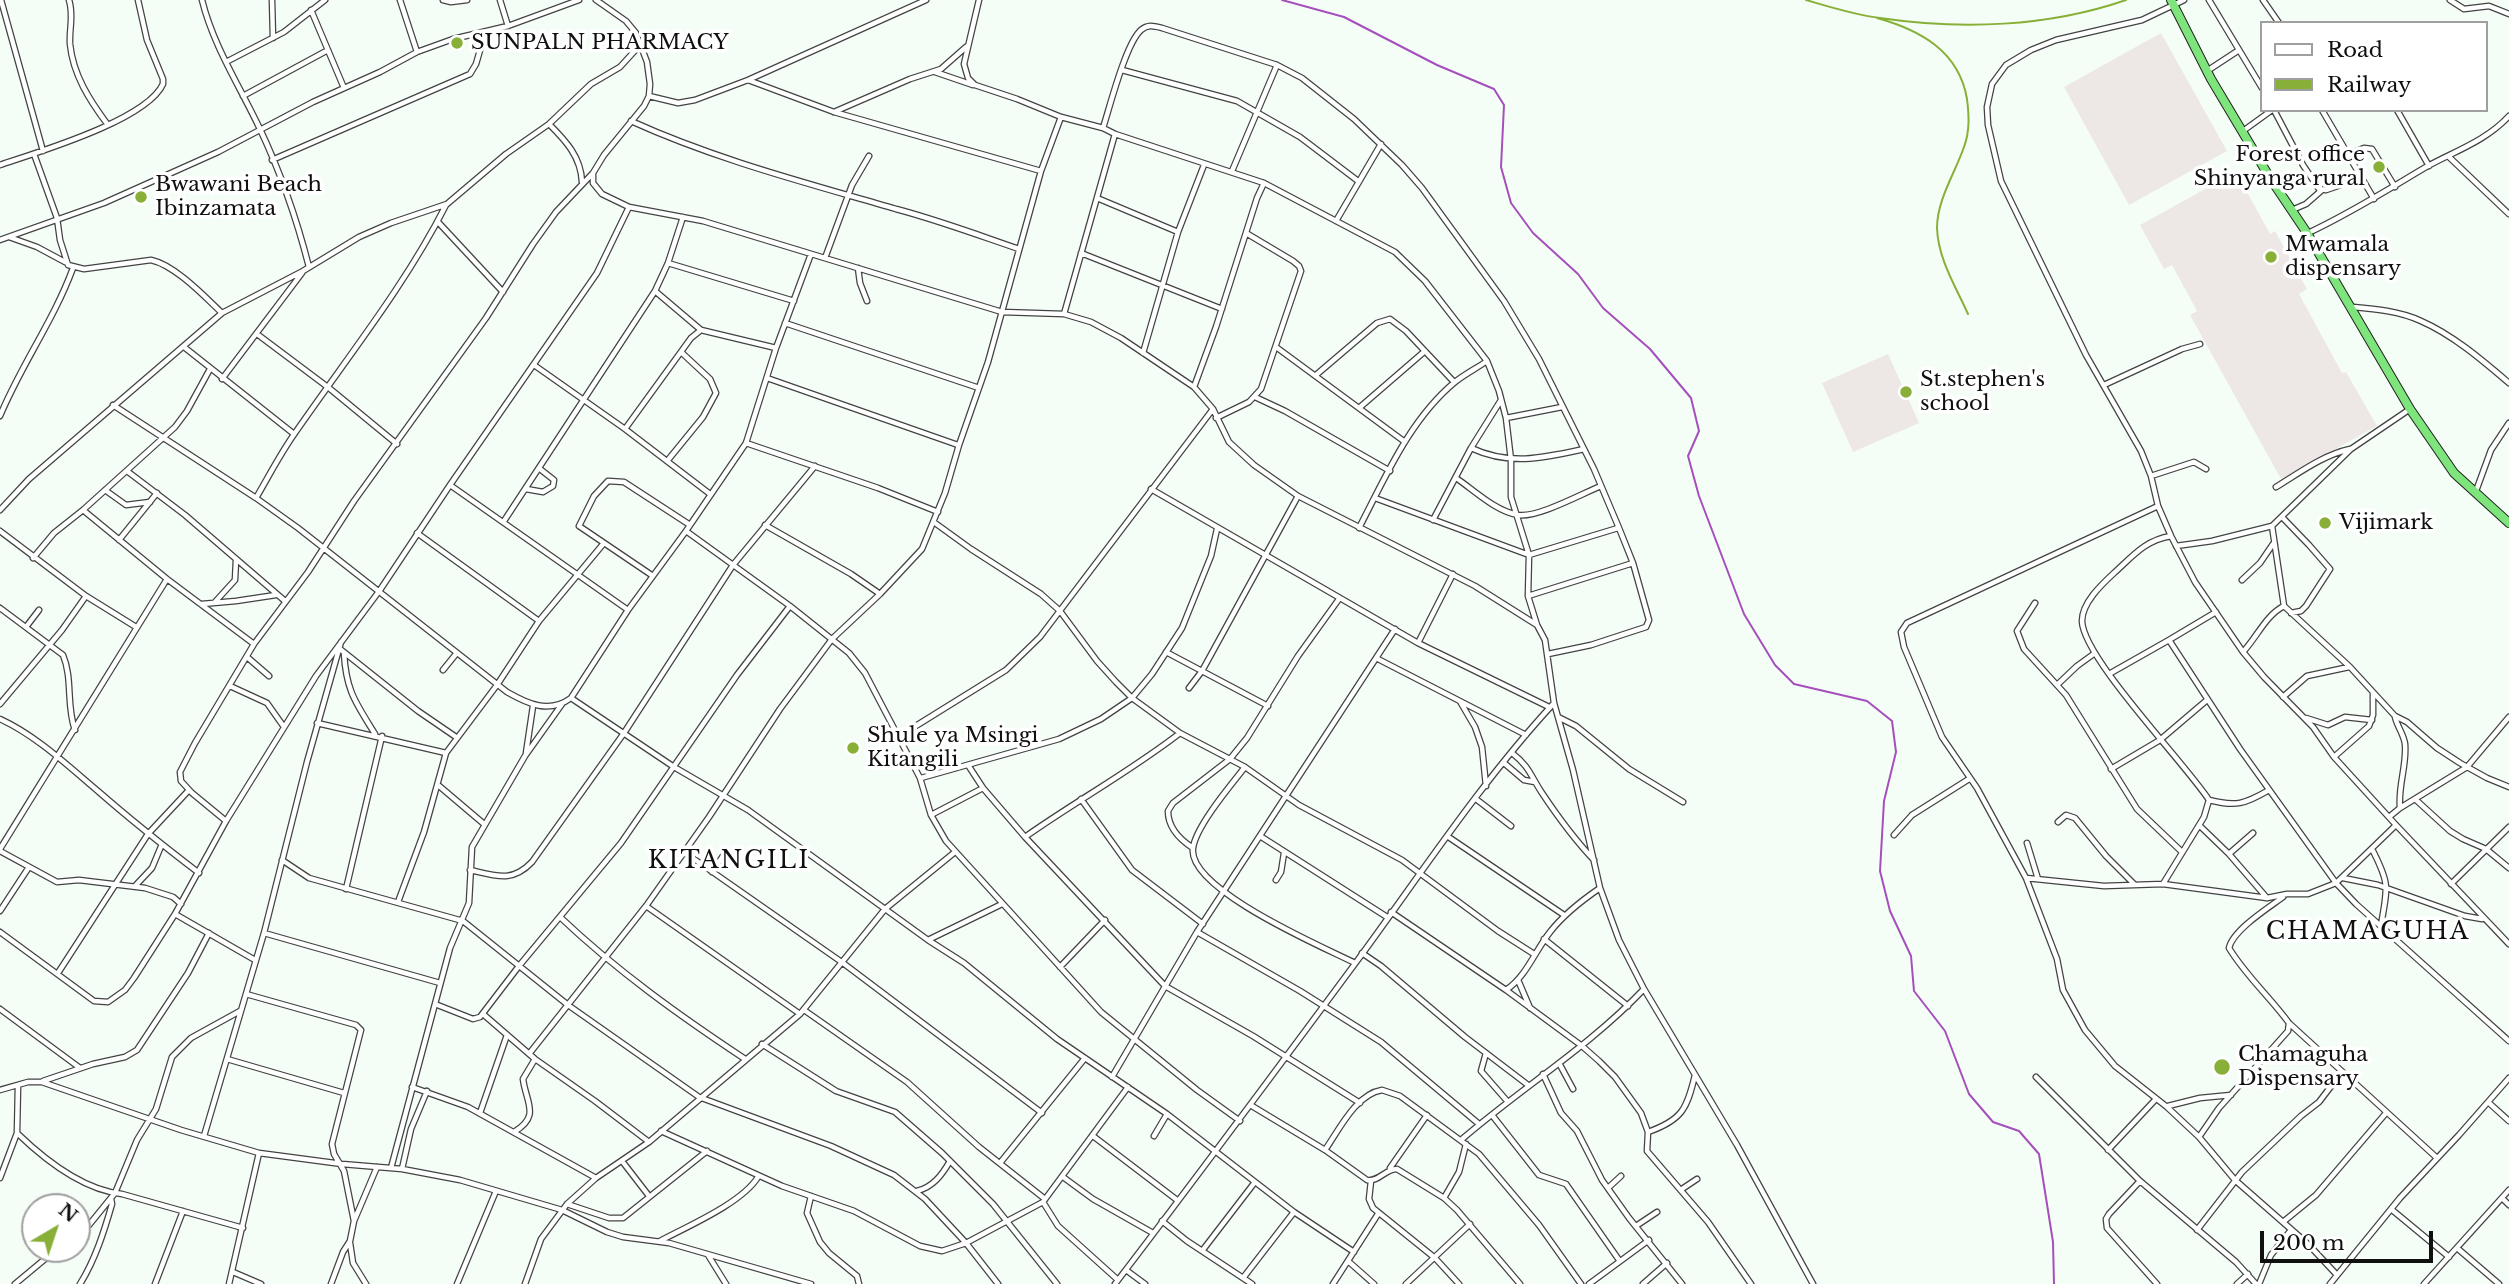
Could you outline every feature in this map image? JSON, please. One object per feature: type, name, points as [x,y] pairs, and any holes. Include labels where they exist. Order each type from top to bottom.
[{"type":"highway","points":[[2173,3],[2207,71],[2437,451],[2454,472],[2509,523]]},
{"type":"street","points":[[69,0],[73,21],[70,42],[78,73],[91,104],[108,125]]},
{"type":"street","points":[[0,165],[108,125],[150,102],[163,84],[147,40],[138,0]]},
{"type":"street","points":[[202,0],[207,20],[260,129],[298,228],[309,268]]},
{"type":"street","points":[[272,0],[273,38]]},
{"type":"street","points":[[226,62],[285,32],[325,0]]},
{"type":"street","points":[[400,0],[417,52]]},
{"type":"street","points":[[443,0],[467,0]]},
{"type":"street","points":[[500,0],[508,26]]},
{"type":"street","points":[[0,240],[104,203],[218,152],[417,52],[453,39],[508,26],[579,0]]},
{"type":"street","points":[[649,96],[678,103],[687,102],[748,80],[926,0]]},
{"type":"street","points":[[975,85],[966,72],[967,47],[979,0]]},
{"type":"street","points":[[2184,0],[2142,20],[2056,40],[2016,57],[2001,70],[1988,97],[1988,125],[2001,181],[2087,355],[2141,451],[2151,476],[2158,506],[2195,582],[2243,652],[2302,716],[2334,757],[2483,920],[2509,944]]},
{"type":"street","points":[[2209,0],[2260,85]]},
{"type":"street","points":[[2263,0],[2278,21]]},
{"type":"street","points":[[2450,0],[2464,9],[2489,6],[2509,13]]},
{"type":"street","points":[[226,821],[189,790],[181,780],[180,772],[254,644],[397,444],[549,223],[593,173],[649,96],[650,74],[641,44],[626,21],[599,1]]},
{"type":"street","points":[[2,2],[43,151]]},
{"type":"street","points":[[311,10],[344,88]]},
{"type":"street","points":[[1102,128],[1136,37],[1142,29],[1150,25],[1277,65],[1302,78],[1323,92],[1381,144],[1422,188],[1504,301],[1539,359],[1584,449],[1619,528],[1633,563],[1648,615],[1648,626],[1591,645],[1548,654]]},
{"type":"street","points":[[0,30],[8,29]]},
{"type":"street","points":[[272,160],[470,74],[476,64],[485,33]]},
{"type":"street","points":[[0,510],[29,479],[222,313],[309,268],[359,237],[447,204],[512,150],[549,124],[591,84],[623,64],[641,44]]},
{"type":"street","points":[[834,112],[947,66],[967,47]]},
{"type":"street","points":[[243,96],[328,50]]},
{"type":"street","points":[[2207,71],[2239,50]]},
{"type":"street","points":[[1232,171],[1277,65]]},
{"type":"street","points":[[1122,70],[1218,95],[1258,112],[1300,136],[1358,181]]},
{"type":"street","points":[[934,72],[1017,99],[1061,117],[1102,128],[1204,165],[1232,171],[1264,183],[1395,252],[1425,281],[1487,361],[1506,418],[1511,460],[1511,497],[1528,555],[1528,596],[1537,625],[1545,639],[1552,705],[1576,780],[1600,888],[1619,940],[1644,989],[1755,1177],[1786,1239],[1813,1284]]},
{"type":"street","points":[[748,80],[834,112],[1041,171]]},
{"type":"street","points":[[2243,131],[2270,112]]},
{"type":"street","points":[[2274,112],[2316,187],[2322,190]]},
{"type":"street","points":[[2323,112],[2374,199]]},
{"type":"street","points":[[2398,112],[2429,166]]},
{"type":"street","points":[[529,1054],[646,906],[780,709],[832,639],[916,558],[935,523],[1002,312],[1041,171],[1061,117]]},
{"type":"street","points":[[2307,233],[2490,134],[2509,117]]},
{"type":"street","points":[[631,121],[713,155],[915,214],[1019,249]]},
{"type":"street","points":[[549,124],[572,149],[582,171],[583,183]]},
{"type":"street","points":[[1064,314],[1115,134]]},
{"type":"street","points":[[1336,221],[1381,144]]},
{"type":"street","points":[[2347,155],[2364,148],[2372,149],[2395,187]]},
{"type":"street","points":[[34,154],[57,218],[65,262]]},
{"type":"street","points":[[825,258],[848,196],[869,156]]},
{"type":"street","points":[[2448,156],[2509,214]]},
{"type":"street","points":[[1143,353],[1178,232],[1204,165]]},
{"type":"street","points":[[593,173],[593,183],[601,194],[629,207],[683,216],[732,229],[1002,312],[1064,314],[1098,325],[1194,387],[1213,409],[1223,433],[1239,452],[1298,496],[1453,574],[1510,606],[1537,625]]},
{"type":"street","points":[[2292,210],[2306,204],[2322,190],[2361,178]]},
{"type":"street","points":[[1194,387],[1264,183]]},
{"type":"street","points":[[1097,198],[1178,232]]},
{"type":"street","points":[[256,498],[294,434],[328,388],[438,222],[447,204]]},
{"type":"street","points":[[0,932],[94,1001],[113,1000],[134,978],[181,904],[226,821],[316,676],[380,590],[602,265],[629,207]]},
{"type":"street","points":[[504,521],[655,291],[668,263],[683,216]]},
{"type":"street","points":[[438,222],[503,292]]},
{"type":"street","points":[[1216,418],[1255,397],[1265,380],[1301,268],[1246,233]]},
{"type":"street","points":[[8,237],[37,247],[73,268],[158,261],[189,283],[222,313]]},
{"type":"street","points":[[1081,253],[1222,309]]},
{"type":"street","points":[[391,1168],[453,938],[469,903],[472,847],[525,756],[562,704],[571,698],[628,610],[746,443],[776,348],[811,254]]},
{"type":"street","points":[[668,263],[794,301]]},
{"type":"street","points":[[0,416],[13,383],[46,328],[73,268]]},
{"type":"street","points":[[858,268],[861,288],[867,301]]},
{"type":"street","points":[[222,379],[303,271]]},
{"type":"street","points":[[655,291],[701,330],[776,348]]},
{"type":"street","points":[[2351,307],[2378,310],[2421,321],[2458,343],[2508,380]]},
{"type":"street","points":[[1316,375],[1367,331],[1385,320],[1401,325],[1455,382]]},
{"type":"street","points":[[785,323],[979,388]]},
{"type":"street","points":[[625,429],[691,338],[701,330]]},
{"type":"street","points":[[257,334],[397,444]]},
{"type":"street","points":[[2104,385],[2182,349],[2200,344]]},
{"type":"street","points":[[184,347],[294,434]]},
{"type":"street","points":[[1275,347],[1405,442]]},
{"type":"street","points":[[1359,408],[1425,351]]},
{"type":"street","points":[[668,460],[698,423],[716,393],[710,379],[681,352]]},
{"type":"street","points":[[1359,528],[1405,442],[1427,412],[1455,382],[1487,361]]},
{"type":"street","points":[[534,365],[668,460],[710,494]]},
{"type":"street","points":[[33,558],[54,533],[163,438],[187,411],[210,369]]},
{"type":"street","points":[[767,378],[958,445]]},
{"type":"street","points":[[1255,397],[1390,471]]},
{"type":"street","points":[[1432,520],[1501,399]]},
{"type":"street","points":[[113,405],[256,498],[380,590],[497,685],[533,706],[562,704]]},
{"type":"street","points":[[1506,418],[1562,407]]},
{"type":"street","points":[[898,737],[1006,670],[1040,637],[1213,409]]},
{"type":"street","points":[[2176,546],[2212,541],[2272,526],[2351,449],[2410,409]]},
{"type":"street","points":[[2475,492],[2491,450],[2509,423]]},
{"type":"street","points":[[746,443],[878,488],[938,512]]},
{"type":"street","points":[[1471,448],[1488,456],[1511,460],[1554,456],[1584,449]]},
{"type":"street","points":[[2276,487],[2318,462],[2351,449]]},
{"type":"street","points":[[2151,476],[2194,463],[2206,469]]},
{"type":"street","points":[[470,870],[501,876],[511,876],[523,871],[553,835],[624,733],[733,565],[814,466]]},
{"type":"street","points":[[526,489],[542,492],[553,486],[551,477],[540,469]]},
{"type":"street","points":[[127,471],[185,515],[285,601]]},
{"type":"street","points":[[1456,478],[1497,506],[1516,515],[1534,513],[1601,486]]},
{"type":"street","points":[[653,576],[586,532],[579,524],[594,496],[608,481],[624,482],[690,525]]},
{"type":"street","points":[[450,485],[628,610]]},
{"type":"street","points":[[1151,489],[1418,643],[1552,705]]},
{"type":"street","points":[[105,490],[125,505],[150,502]]},
{"type":"street","points":[[119,540],[157,494]]},
{"type":"street","points":[[1189,688],[1202,671],[1298,496]]},
{"type":"street","points":[[1375,498],[1528,555],[1619,528]]},
{"type":"street","points":[[2158,506],[1906,623],[1901,632],[1904,647],[1929,710],[1947,746],[1982,798],[2026,878],[2057,959],[2063,990],[2085,1030],[2115,1066],[2167,1107],[2199,1137],[2235,1180],[2317,1253],[2337,1275]]},
{"type":"street","points":[[83,510],[167,579],[254,644]]},
{"type":"street","points":[[2282,517],[2330,569],[2306,606],[2301,611],[2290,613]]},
{"type":"street","points":[[935,523],[1041,594],[1060,611],[1097,662],[1132,698],[1180,733],[1245,767],[1286,796],[1421,872],[1498,931],[1534,954]]},
{"type":"street","points":[[765,525],[851,574],[880,594]]},
{"type":"street","points":[[2272,526],[2284,606],[2290,613],[2350,667],[2395,716],[2467,767],[2509,787]]},
{"type":"street","points":[[920,778],[1059,739],[1101,719],[1132,698],[1166,652],[1186,618],[1217,529]]},
{"type":"street","points":[[0,531],[86,596],[136,627]]},
{"type":"street","points":[[686,531],[790,606],[849,653],[865,673],[920,778],[940,832],[955,852],[1083,995],[1135,1041],[1240,1121]]},
{"type":"street","points":[[417,533],[539,621]]},
{"type":"street","points":[[2171,536],[2139,548],[2085,607],[2082,623],[2095,653],[2109,674],[2209,800],[2240,804],[2269,790]]},
{"type":"street","points":[[398,902],[424,832],[446,753],[497,685],[539,621],[604,543]]},
{"type":"street","points":[[2242,580],[2260,563],[2273,543]]},
{"type":"street","points":[[213,604],[236,580],[236,559]]},
{"type":"street","points":[[1528,596],[1633,563]]},
{"type":"street","points":[[1418,643],[1453,574]]},
{"type":"street","points":[[167,579],[0,850],[57,882],[79,880],[136,886],[164,893],[181,904]]},
{"type":"street","points":[[202,604],[277,595]]},
{"type":"street","points":[[0,704],[51,644],[86,596]]},
{"type":"street","points":[[1339,599],[1230,759],[1173,803],[1168,811],[1174,832],[1193,848],[1197,864],[1225,892],[1292,933],[1355,963]]},
{"type":"street","points":[[2035,603],[2019,627],[2017,636],[2030,656],[2066,695],[2137,809],[2182,852]]},
{"type":"street","points":[[435,1004],[473,1019],[483,1014],[519,966],[608,860],[737,675],[790,606]]},
{"type":"street","points":[[2243,652],[2270,618],[2284,606]]},
{"type":"street","points":[[0,607],[51,644],[65,660],[69,681],[69,709],[75,730]]},
{"type":"street","points":[[26,627],[38,610]]},
{"type":"street","points":[[2109,674],[2216,612]]},
{"type":"street","points":[[1112,1077],[1197,932],[1395,629]]},
{"type":"street","points":[[2169,640],[2207,700],[2336,883],[2509,1041]]},
{"type":"street","points":[[341,641],[349,690],[379,736],[346,889]]},
{"type":"street","points":[[204,1136],[264,933],[317,723],[342,651]]},
{"type":"street","points":[[342,651],[456,737]]},
{"type":"street","points":[[1166,652],[1268,706]]},
{"type":"street","points":[[2057,685],[2095,653]]},
{"type":"street","points":[[443,670],[456,654]]},
{"type":"street","points":[[247,657],[269,676]]},
{"type":"street","points":[[1376,658],[1526,735]]},
{"type":"street","points":[[2283,697],[2307,676],[2350,667]]},
{"type":"street","points":[[230,686],[267,703],[284,727]]},
{"type":"street","points":[[2334,757],[2369,726],[2372,720],[2372,693]]},
{"type":"street","points":[[571,698],[674,766],[759,817],[984,978],[1032,1020],[1167,1114],[1294,1212],[1354,1252]]},
{"type":"street","points":[[2111,769],[2160,740],[2207,700]]},
{"type":"street","points":[[1460,702],[1475,727],[1482,747],[1486,786]]},
{"type":"street","points":[[646,906],[907,1082],[1044,1201],[1049,1214],[1063,1231],[1117,1282],[1177,1200],[1252,1106],[1322,1005],[1447,836],[1552,705]]},
{"type":"street","points":[[525,756],[533,706]]},
{"type":"street","points":[[1557,716],[1576,726],[1629,769],[1683,802]]},
{"type":"street","points":[[2302,716],[2328,725],[2345,717],[2372,720]]},
{"type":"street","points":[[2395,716],[2404,740]]},
{"type":"street","points":[[2389,817],[2467,767],[2509,717]]},
{"type":"street","points":[[0,719],[58,758],[199,873]]},
{"type":"street","points":[[317,723],[446,753]]},
{"type":"street","points":[[2400,808],[2399,787],[2403,774],[2404,740],[2409,724]]},
{"type":"street","points":[[1025,837],[1132,769],[1180,733]]},
{"type":"street","points":[[1512,753],[1527,765],[1535,782],[1571,835],[1594,860]]},
{"type":"street","points":[[1504,763],[1524,780],[1535,782]]},
{"type":"street","points":[[968,765],[983,788],[1025,837],[1165,986],[1360,1102]]},
{"type":"street","points":[[1193,848],[1202,827],[1245,767]]},
{"type":"street","points":[[1894,835],[1912,815],[1969,779]]},
{"type":"street","points":[[438,785],[484,824]]},
{"type":"street","points":[[932,816],[983,788]]},
{"type":"street","points":[[58,974],[148,834],[189,790]]},
{"type":"street","points":[[1081,799],[1132,870],[1203,924]]},
{"type":"street","points":[[1476,799],[1511,826]]},
{"type":"street","points":[[2415,799],[2450,831],[2486,849],[2509,868]]},
{"type":"street","points":[[2163,884],[2200,826],[2209,800]]},
{"type":"street","points":[[2058,822],[2066,815],[2075,818],[2106,856],[2135,885]]},
{"type":"street","points":[[2026,878],[2104,886],[2163,884],[2267,898],[2308,894],[2336,883],[2396,825]]},
{"type":"street","points":[[2200,826],[2229,853],[2267,898]]},
{"type":"street","points":[[2451,884],[2509,827]]},
{"type":"street","points":[[2229,853],[2253,833]]},
{"type":"street","points":[[1260,836],[1387,917]]},
{"type":"street","points":[[1447,836],[1564,915]]},
{"type":"street","points":[[2027,843],[2038,879]]},
{"type":"street","points":[[136,886],[152,868],[162,844]]},
{"type":"street","points":[[2372,849],[2383,870],[2388,889],[2381,926]]},
{"type":"street","points":[[684,852],[843,963],[1042,1113]]},
{"type":"street","points":[[525,1284],[541,1240],[567,1204],[596,1178],[649,1142],[802,1012],[885,909],[955,852]]},
{"type":"street","points":[[1276,880],[1281,872],[1284,853]]},
{"type":"street","points":[[712,872],[723,856]]},
{"type":"street","points":[[282,860],[309,878],[463,921],[568,1005],[699,1097],[855,1157],[894,1175],[916,1191],[966,1243],[998,1284]]},
{"type":"street","points":[[0,911],[29,867]]},
{"type":"street","points":[[2342,877],[2483,920]]},
{"type":"street","points":[[1506,990],[1518,980],[1544,939],[1564,915],[1600,888]]},
{"type":"street","points":[[2287,894],[2258,915],[2232,940],[2229,948],[2289,1023],[2437,1158]]},
{"type":"street","points":[[928,940],[1002,904]]},
{"type":"street","points":[[1391,912],[1583,1046],[1615,1077],[1641,1113],[1648,1132],[1647,1151],[1682,1189],[1740,1265],[1751,1284]]},
{"type":"street","points":[[175,914],[255,960]]},
{"type":"street","points":[[561,917],[606,958],[690,1023],[745,1059]]},
{"type":"street","points":[[1059,967],[1105,920]]},
{"type":"street","points":[[1197,932],[1322,1005],[1394,1051],[1479,1124]]},
{"type":"street","points":[[0,1090],[42,1082],[137,1050],[188,973],[209,933]]},
{"type":"street","points":[[264,933],[440,983]]},
{"type":"street","points":[[1544,939],[1628,1006]]},
{"type":"street","points":[[1362,953],[1528,1085]]},
{"type":"street","points":[[1518,980],[1531,1011]]},
{"type":"street","points":[[1444,1198],[1460,1172],[1463,1142],[1479,1124],[1583,1046],[1644,989]]},
{"type":"street","points":[[246,994],[359,1027],[361,1030],[332,1144],[334,1154],[341,1164],[354,1221]]},
{"type":"street","points":[[0,1009],[81,1068]]},
{"type":"street","points":[[91,1223],[115,1193],[137,1140],[151,1120],[160,1099],[169,1062],[177,1050],[191,1038],[240,1011]]},
{"type":"street","points":[[483,1014],[535,1059],[649,1142]]},
{"type":"street","points":[[2199,1137],[2212,1116],[2287,1034],[2289,1023]]},
{"type":"street","points":[[480,1113],[507,1035]]},
{"type":"street","points":[[762,1044],[836,1091],[895,1112],[993,1204],[1057,1284]]},
{"type":"street","points":[[1486,1053],[1481,1071],[1508,1102]]},
{"type":"street","points":[[1000,1163],[1085,1058]]},
{"type":"street","points":[[227,1059],[344,1093]]},
{"type":"street","points":[[513,1133],[523,1127],[529,1116],[529,1101],[523,1079],[535,1059]]},
{"type":"street","points":[[1559,1063],[1573,1089]]},
{"type":"street","points":[[2197,1230],[2235,1180],[2319,1102],[2342,1072]]},
{"type":"street","points":[[1543,1074],[1561,1113],[1577,1132],[1608,1188],[1682,1284]]},
{"type":"street","points":[[1648,1132],[1663,1126],[1686,1107],[1695,1074]]},
{"type":"street","points":[[2036,1077],[2140,1181],[2258,1284],[2271,1255],[2291,1230]]},
{"type":"street","points":[[2330,1284],[2391,1209],[2509,1078]]},
{"type":"street","points":[[42,1082],[151,1120],[259,1153],[402,1169],[460,1180],[562,1210],[615,1235],[659,1241],[811,1284]]},
{"type":"street","points":[[0,1178],[17,1133],[18,1085]]},
{"type":"street","points":[[412,1087],[480,1113],[596,1178]]},
{"type":"street","points":[[661,1131],[758,1177],[854,1211],[920,1246],[935,1251],[951,1250],[1007,1223],[1044,1201],[1128,1087]]},
{"type":"street","points":[[1325,1150],[1360,1102],[1382,1090],[1400,1096],[1463,1142],[1495,1171],[1539,1225],[1581,1284]]},
{"type":"street","points":[[402,1169],[411,1129],[426,1091]]},
{"type":"street","points":[[2167,1107],[2200,1098],[2231,1095]]},
{"type":"street","points":[[2108,1150],[2155,1100]]},
{"type":"street","points":[[2488,1102],[2509,1121]]},
{"type":"street","points":[[1252,1106],[1371,1181]]},
{"type":"street","points":[[2283,1222],[2316,1195],[2386,1113]]},
{"type":"street","points":[[1154,1136],[1167,1114]]},
{"type":"street","points":[[1427,1115],[1390,1169],[1371,1181],[1368,1199],[1378,1214],[1435,1258],[1459,1284]]},
{"type":"street","points":[[1492,1115],[1539,1175],[1566,1184],[1619,1260]]},
{"type":"street","points":[[17,1133],[72,1175],[103,1190],[243,1228]]},
{"type":"street","points":[[1093,1136],[1177,1200]]},
{"type":"street","points":[[567,1204],[617,1219],[626,1216],[707,1151]]},
{"type":"street","points":[[229,1284],[259,1153]]},
{"type":"street","points":[[622,1161],[649,1197]]},
{"type":"street","points":[[916,1191],[925,1189],[937,1180],[950,1161]]},
{"type":"street","points":[[366,1284],[353,1263],[350,1241],[354,1221],[377,1167]]},
{"type":"street","points":[[1390,1169],[1402,1171],[1444,1198],[1470,1224],[1520,1284]]},
{"type":"street","points":[[1608,1188],[1621,1176]]},
{"type":"street","points":[[659,1241],[716,1212],[744,1194],[758,1177]]},
{"type":"street","points":[[1063,1177],[1093,1199],[1153,1233]]},
{"type":"street","points":[[1682,1189],[1697,1179]]},
{"type":"street","points":[[2140,1181],[2109,1214],[2106,1219],[2107,1228],[2157,1284]]},
{"type":"street","points":[[1202,1251],[1255,1182]]},
{"type":"street","points":[[2424,1284],[2509,1190]]},
{"type":"street","points":[[457,1284],[496,1191]]},
{"type":"street","points":[[811,1196],[807,1213],[820,1242],[857,1276],[859,1284]]},
{"type":"street","points":[[2502,1198],[2509,1205]]},
{"type":"street","points":[[80,1284],[97,1250],[112,1204],[111,1199]]},
{"type":"street","points":[[2391,1209],[2449,1257]]},
{"type":"street","points":[[155,1284],[183,1211]]},
{"type":"street","points":[[1243,1278],[1294,1212]]},
{"type":"street","points":[[1636,1226],[1657,1212]]},
{"type":"street","points":[[1333,1284],[1378,1214]]},
{"type":"street","points":[[1161,1221],[1252,1284]]},
{"type":"street","points":[[1406,1284],[1470,1224]]},
{"type":"street","points":[[1589,1284],[1649,1240]]},
{"type":"street","points":[[331,1284],[350,1241]]},
{"type":"street","points":[[2457,1248],[2499,1284]]},
{"type":"street","points":[[708,1254],[726,1284]]},
{"type":"street","points":[[1348,1261],[1374,1284]]},
{"type":"street","points":[[15,1284],[40,1263]]},
{"type":"street","points":[[1643,1284],[1667,1263]]},
{"type":"street","points":[[1126,1270],[1145,1284]]},
{"type":"street","points":[[233,1272],[261,1284]]},
{"type":"street","points":[[2237,1284],[2248,1274]]},
{"type":"shaded area","points":[[2161,33],[2227,151],[2129,205],[2064,87]]},
{"type":"shaded area","points":[[2236,172],[2270,234],[2275,231],[2307,289],[2299,294],[2342,373],[2346,372],[2377,426],[2281,479],[2190,315],[2197,311],[2172,265],[2164,269],[2140,225]]},
{"type":"shaded area","points":[[1888,354],[1919,423],[1853,452],[1822,383]]},
{"type":"waterway","points":[[1282,0],[1344,17],[1437,65],[1494,89],[1504,105],[1501,167],[1511,203],[1533,233],[1578,274],[1603,308],[1650,349],[1691,398],[1699,431],[1688,456],[1699,496],[1744,614],[1775,665],[1794,684],[1867,701],[1892,721],[1896,752],[1884,801],[1880,871],[1890,911],[1911,956],[1914,991],[1945,1031],[1969,1094],[1993,1122],[2019,1131],[2039,1154],[2053,1242],[2054,1284]]},
{"type":"railway","points":[[1806,0],[1871,17],[1973,25],[2066,16],[2126,0]]},
{"type":"railway","points":[[1877,18],[1908,29],[1935,45],[1956,68],[1963,82],[1968,105],[1967,135],[1943,197],[1937,228],[1944,262],[1968,314]]},
{"type":"place","name":"SUNPALN PHARMACY","points":[[457,43]]},
{"type":"place","name":"Forest office Shinyanga rural","points":[[2379,167]]},
{"type":"place","name":"Bwawani Beach Ibinzamata","points":[[141,197]]},
{"type":"place","name":"Mwamala dispensary","points":[[2271,257]]},
{"type":"place","name":"St.stephen's school","points":[[1906,392]]},
{"type":"place","name":"Vijimark","points":[[2325,523]]},
{"type":"place","name":"Shule ya Msingi Kitangili","points":[[853,748]]},
{"type":"place","name":"Chamaguha Dispensary","points":[[2222,1067]]},
{"type":"district","name":"KITANGILI","points":[[729,861]]},
{"type":"district","name":"CHAMAGUHA","points":[[2368,932]]}]
